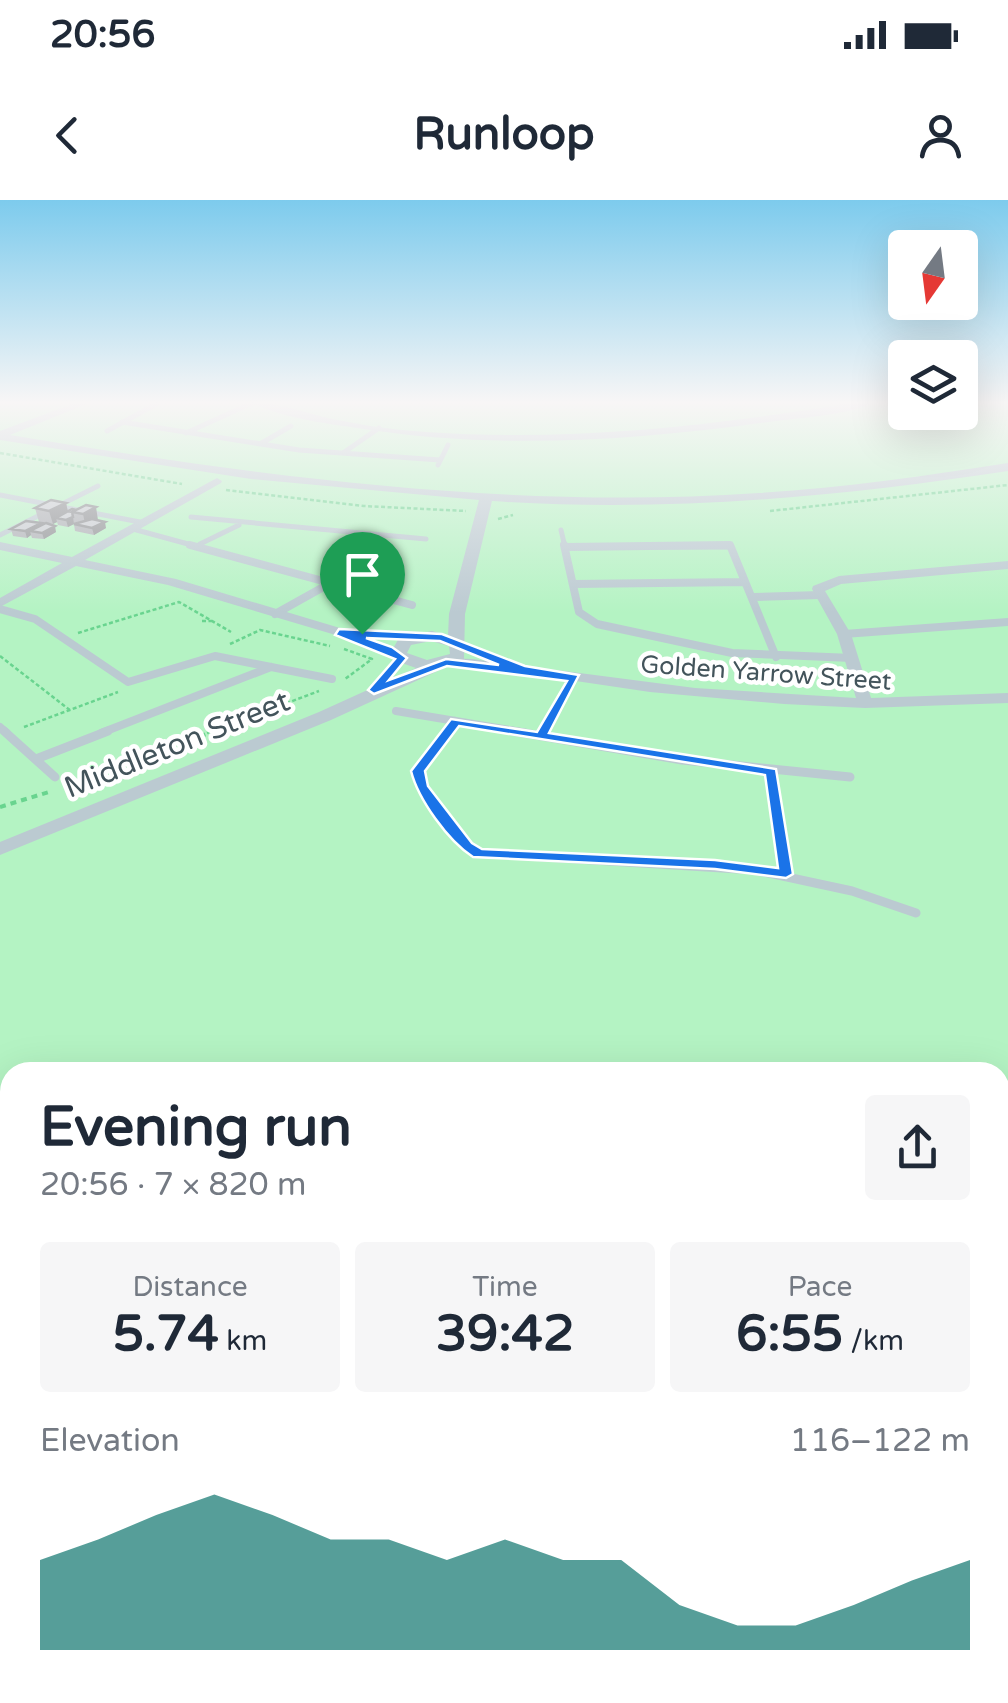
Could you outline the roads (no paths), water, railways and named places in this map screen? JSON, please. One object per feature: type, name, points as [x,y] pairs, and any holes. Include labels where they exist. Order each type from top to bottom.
[{"type":"street","points":[[177,473],[216,481],[484,502],[726,505],[862,496],[1008,476]]},
{"type":"street","points":[[225,473],[484,502],[751,496],[879,486],[966,473]]},
{"type":"street","points":[[0,606],[216,481]]},
{"type":"street","points":[[0,546],[171,582],[339,632],[400,656],[442,663],[458,656],[457,614],[484,502]]},
{"type":"street","points":[[865,703],[844,634],[818,589],[839,580],[1008,565]]},
{"type":"street","points":[[418,637],[457,614]]},
{"type":"street","points":[[339,632],[418,637],[458,645]]},
{"type":"street","name":"Middleton Street","points":[[374,690],[400,656],[400,645],[418,637]]},
{"type":"street","name":"Golden Yarrow Street","points":[[458,645],[523,669]]},
{"type":"street","name":"Middleton Street","points":[[0,849],[325,716],[374,690],[442,663]]},
{"type":"street","name":"Golden Yarrow Street","points":[[442,663],[523,669],[724,696],[865,703],[1008,698]]},
{"type":"lane","points":[[0,535],[98,486]]},
{"type":"lane","points":[[0,495],[139,526],[330,585],[412,605]]},
{"type":"lane","points":[[190,517],[381,538],[426,539]]},
{"type":"lane","points":[[199,544],[242,524]]},
{"type":"lane","points":[[561,530],[579,612],[597,624],[732,653],[852,658]]},
{"type":"lane","points":[[275,614],[370,562],[381,538]]},
{"type":"lane","points":[[566,547],[730,545],[776,657]]},
{"type":"lane","points":[[573,584],[745,582]]},
{"type":"lane","points":[[754,597],[820,595]]},
{"type":"lane","points":[[0,606],[36,618],[128,682],[215,656],[333,683]]},
{"type":"lane","points":[[844,634],[1008,622]]},
{"type":"lane","points":[[36,759],[272,666]]},
{"type":"lane","points":[[541,736],[574,678]]},
{"type":"lane","points":[[396,711],[772,772],[850,777]]},
{"type":"lane","points":[[456,722],[422,763],[418,778],[467,846],[478,854],[715,864],[844,887],[916,914]]},
{"type":"lane","points":[[3,730],[55,776]]},
{"type":"lane","points":[[772,772],[786,874]]}]
